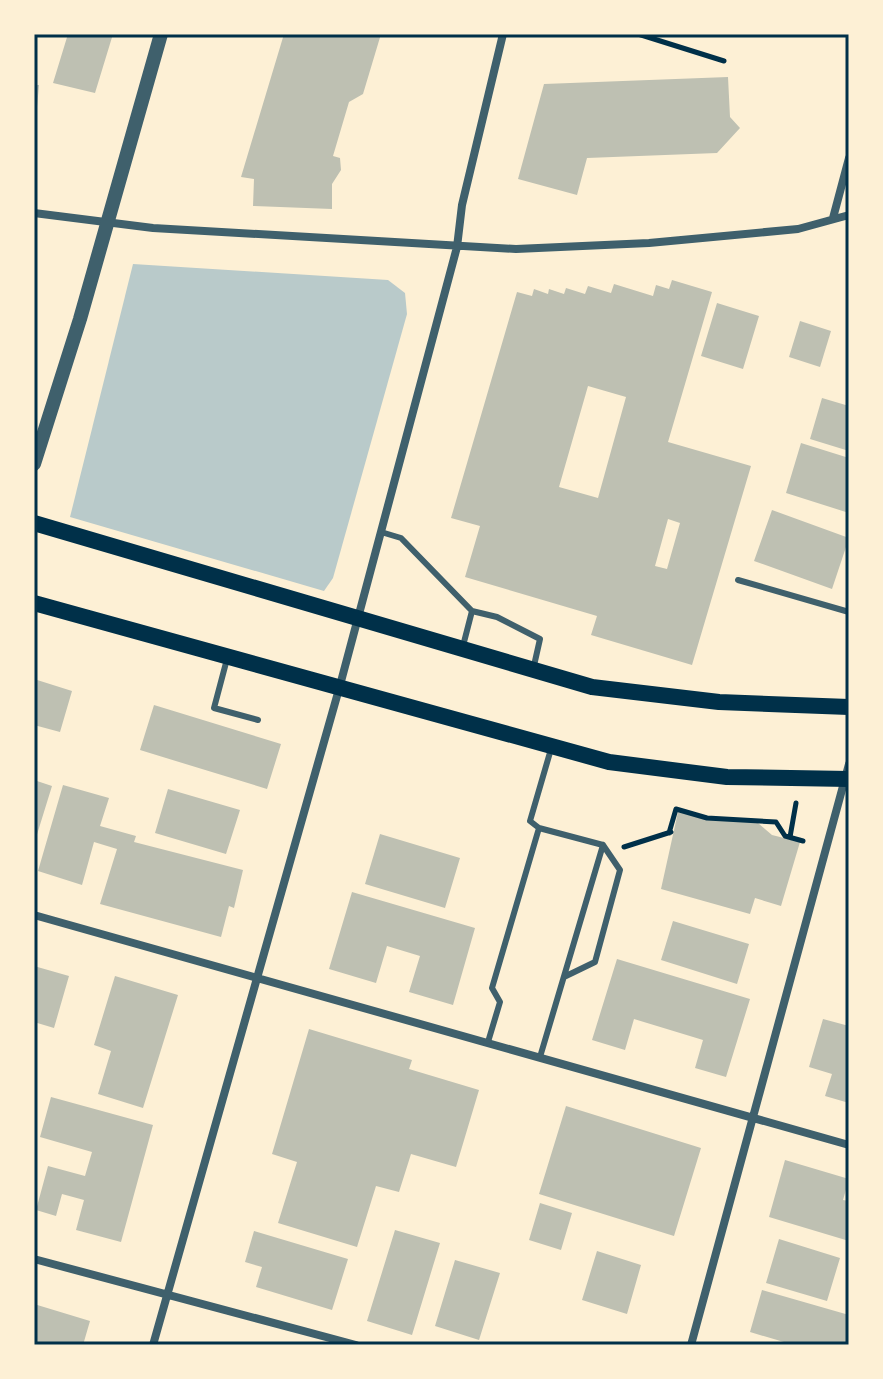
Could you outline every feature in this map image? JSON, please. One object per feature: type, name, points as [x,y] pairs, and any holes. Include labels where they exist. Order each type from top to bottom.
[{"type":"main road","points":[[34,523],[592,687],[719,702],[849,707]]},
{"type":"main road","points":[[34,603],[551,749],[609,762],[727,777],[847,774]]},
{"type":"street","points":[[34,464],[161,34]]},
{"type":"street","points":[[153,1345],[358,619],[457,247],[462,205],[503,34]]},
{"type":"street","points":[[833,218],[849,158]]},
{"type":"street","points":[[34,213],[106,223],[516,249],[649,243],[798,229],[849,215]]},
{"type":"street","points":[[691,1345],[847,774]]},
{"type":"street","points":[[34,915],[849,1145]]},
{"type":"street","points":[[34,1259],[356,1345]]},
{"type":"lane","points":[[381,532],[401,538],[472,611],[497,617],[540,639],[533,670]]},
{"type":"lane","points":[[738,580],[849,612]]},
{"type":"lane","points":[[463,649],[472,611]]},
{"type":"lane","points":[[227,659],[214,708],[258,720]]},
{"type":"lane","points":[[551,749],[530,821],[539,828],[603,845],[620,870],[595,962],[564,977]]},
{"type":"lane","points":[[488,1042],[500,1002],[492,988],[539,828]]},
{"type":"lane","points":[[540,1057],[603,845]]},
{"type":"path","points":[[638,34],[724,61]]},
{"type":"path","points":[[790,837],[796,803]]},
{"type":"path","points":[[603,845],[630,848],[670,833],[676,809],[707,818],[776,822],[790,837],[803,841]]},
{"type":"shaded area","points":[[133,264],[388,280],[405,293],[407,314],[333,578],[324,591],[70,517]]},
{"type":"building","points":[[68,34],[113,34],[95,93],[53,83]]},
{"type":"building","points":[[284,34],[381,34],[363,94],[349,102],[333,156],[340,158],[341,170],[332,184],[332,209],[253,206],[254,179],[241,177]]},
{"type":"building","points":[[728,77],[730,117],[740,128],[717,153],[587,158],[577,195],[518,179],[544,84]]},
{"type":"building","points":[[34,85],[39,85],[36,118],[34,117]]},
{"type":"building","points":[[672,280],[712,292],[668,442],[751,466],[692,665],[591,635],[597,616],[465,577],[480,526],[451,518],[517,292],[532,296],[534,289],[548,294],[549,289],[564,294],[566,288],[585,294],[588,286],[611,293],[614,284],[653,296],[656,285],[669,289]],"holes":[[[588,386],[626,397],[598,498],[559,487]],[[668,519],[680,523],[667,569],[655,566]]]},
{"type":"building","points":[[717,303],[759,316],[743,369],[701,356]]},
{"type":"building","points":[[800,321],[831,331],[820,367],[789,357]]},
{"type":"building","points":[[822,398],[849,406],[849,451],[810,439]]},
{"type":"building","points":[[801,443],[849,458],[849,513],[786,493]]},
{"type":"building","points":[[772,510],[849,538],[832,589],[754,561]]},
{"type":"building","points":[[34,679],[72,691],[60,732],[34,725]]},
{"type":"building","points":[[154,705],[281,744],[267,789],[140,750]]},
{"type":"building","points":[[34,780],[52,786],[35,841],[34,841]]},
{"type":"building","points":[[63,785],[109,798],[100,826],[136,836],[134,842],[243,870],[234,908],[229,906],[221,937],[100,904],[117,849],[94,842],[82,885],[38,871]]},
{"type":"building","points":[[168,789],[240,810],[226,854],[155,833]]},
{"type":"building","points":[[678,812],[758,823],[772,835],[800,842],[781,906],[755,898],[750,914],[661,889]]},
{"type":"building","points":[[380,834],[460,858],[445,908],[365,884]]},
{"type":"building","points":[[352,892],[475,928],[453,1005],[409,992],[420,956],[387,946],[376,983],[329,969]]},
{"type":"building","points":[[673,921],[749,944],[737,984],[661,960]]},
{"type":"building","points":[[617,959],[750,999],[726,1077],[695,1068],[703,1040],[634,1019],[625,1050],[592,1040]]},
{"type":"building","points":[[34,966],[69,976],[54,1028],[34,1022]]},
{"type":"building","points":[[115,976],[178,995],[143,1108],[98,1094],[111,1051],[94,1045]]},
{"type":"building","points":[[823,1019],[849,1026],[849,1103],[825,1096],[832,1074],[809,1067]]},
{"type":"building","points":[[309,1029],[412,1060],[409,1069],[479,1090],[456,1167],[411,1154],[399,1192],[376,1186],[357,1247],[278,1223],[297,1162],[272,1154]]},
{"type":"building","points":[[51,1097],[153,1125],[121,1242],[76,1230],[84,1200],[62,1194],[56,1216],[36,1210],[48,1166],[85,1176],[92,1152],[40,1137]]},
{"type":"building","points":[[566,1106],[701,1148],[674,1236],[539,1194]]},
{"type":"building","points":[[785,1160],[849,1179],[843,1200],[849,1201],[849,1241],[769,1217]]},
{"type":"building","points":[[540,1203],[572,1213],[561,1250],[529,1240]]},
{"type":"building","points":[[395,1230],[440,1243],[412,1335],[367,1321]]},
{"type":"building","points":[[254,1231],[348,1259],[332,1310],[256,1287],[262,1267],[245,1262]]},
{"type":"building","points":[[779,1239],[840,1258],[827,1301],[766,1283]]},
{"type":"building","points":[[597,1251],[641,1265],[627,1314],[582,1300]]},
{"type":"building","points":[[455,1260],[500,1273],[479,1340],[435,1326]]},
{"type":"building","points":[[762,1290],[849,1315],[849,1345],[794,1345],[750,1332]]},
{"type":"building","points":[[34,1304],[90,1321],[83,1345],[34,1345]]}]
